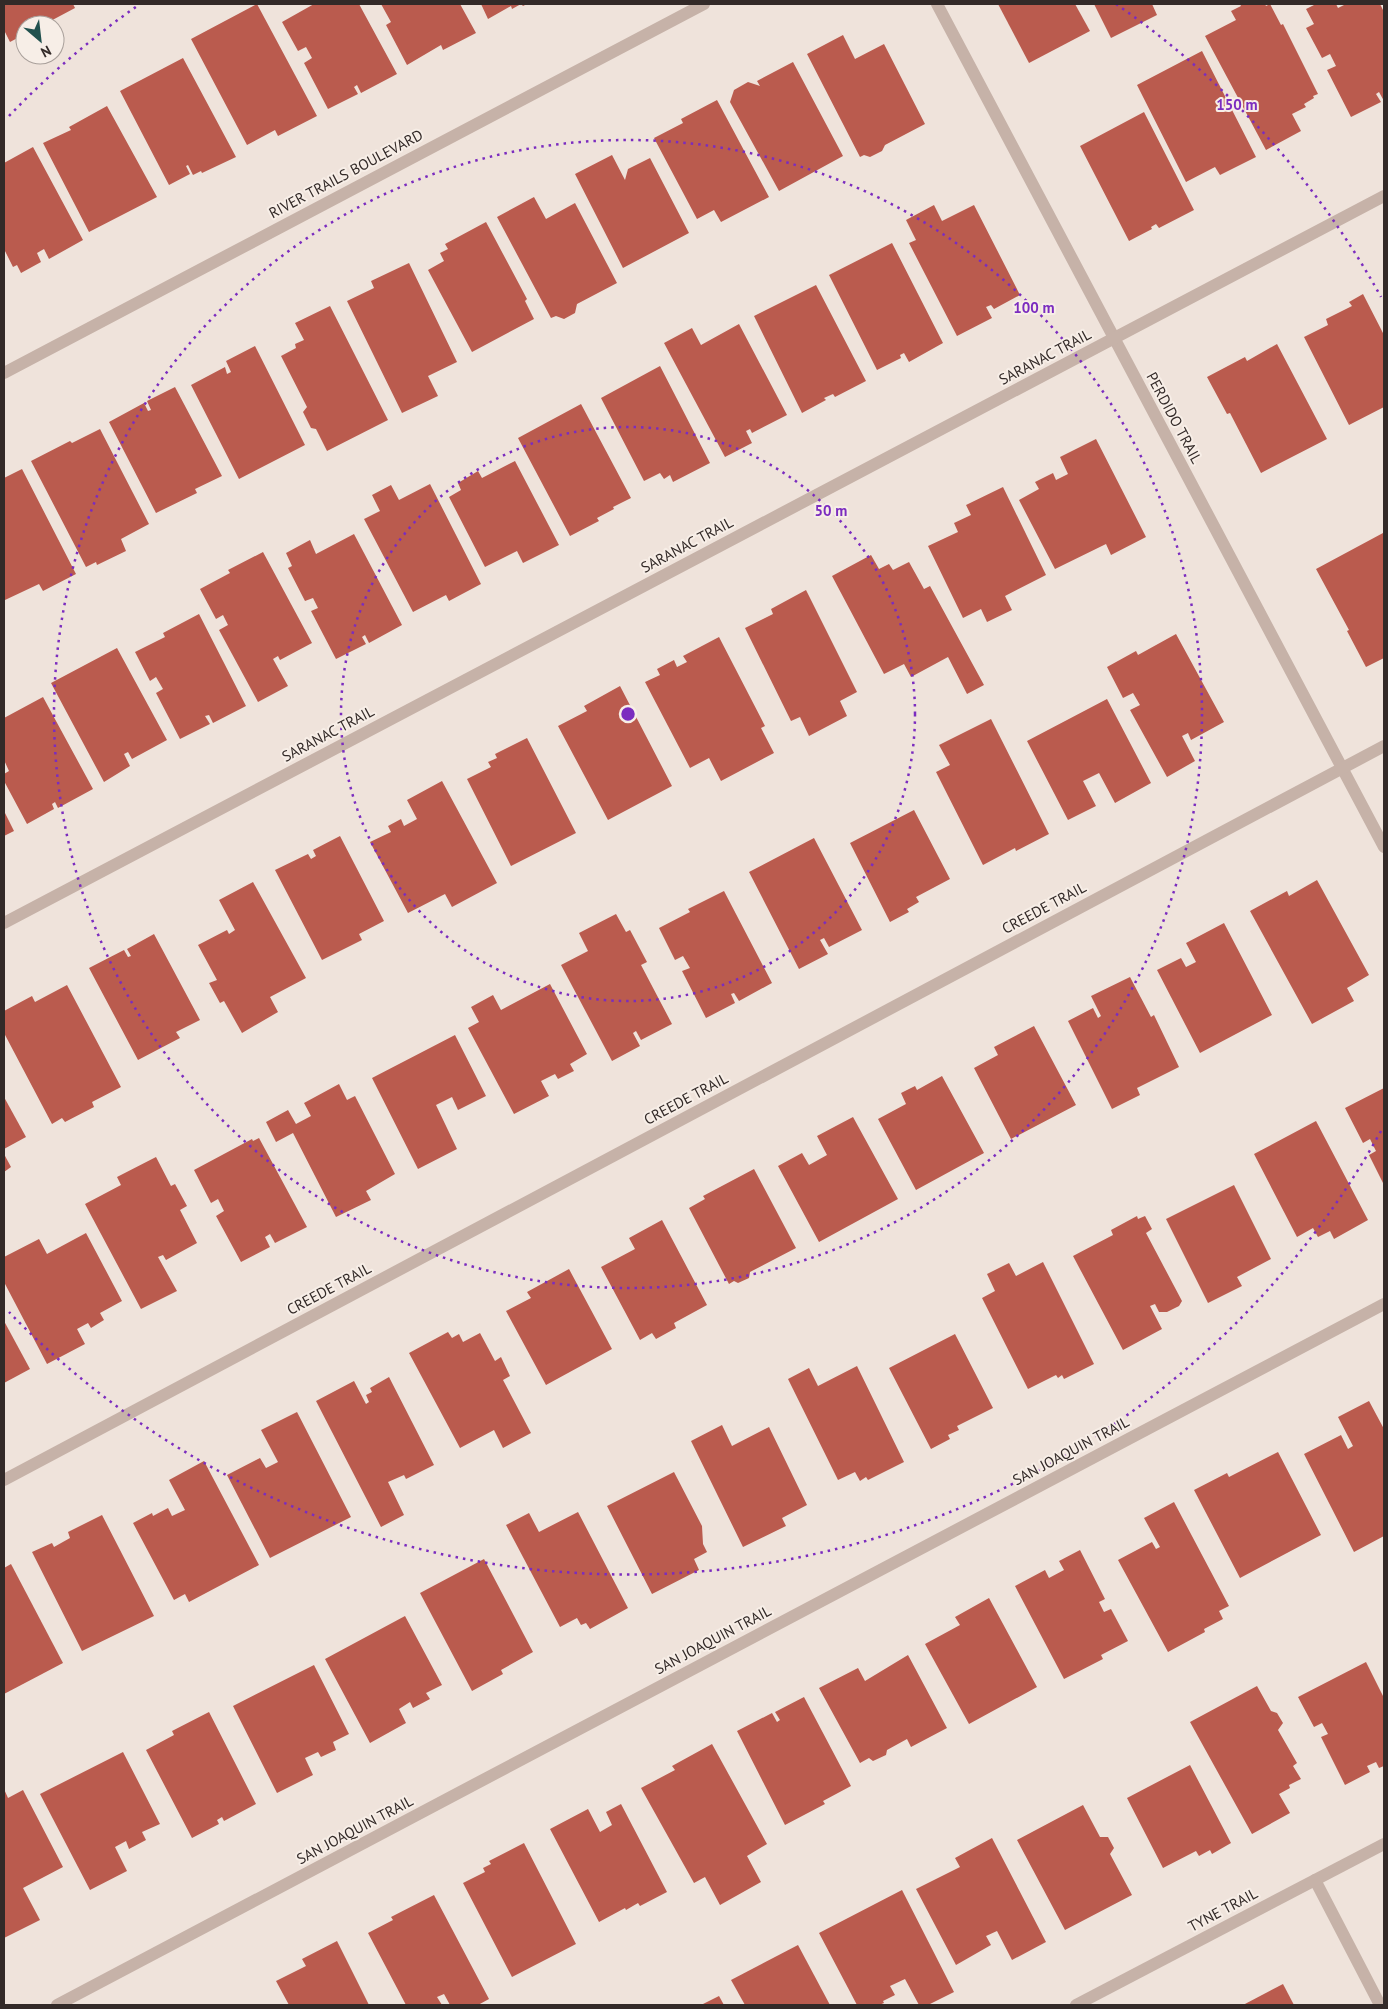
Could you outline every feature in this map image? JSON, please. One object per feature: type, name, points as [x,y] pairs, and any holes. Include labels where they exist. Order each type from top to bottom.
[{"type":"street","name":"RIVER TRAILS BOULEVARD","points":[[4,373],[704,4]]},
{"type":"street","name":"PERDIDO TRAIL","points":[[937,4],[1384,847]]},
{"type":"street","name":"SARANAC TRAIL","points":[[4,923],[1384,196]]},
{"type":"street","name":"CREEDE TRAIL","points":[[4,1480],[1384,746]]},
{"type":"street","name":"SAN JOAQUIN TRAIL","points":[[57,2005],[1384,1304]]},
{"type":"street","name":"TYNE TRAIL","points":[[1076,2005],[1384,1844]]},
{"type":"street","points":[[1315,1880],[1380,2005]]},
{"type":"building","points":[[4,4],[73,4],[75,8],[62,15],[15,15],[15,39],[10,42],[4,30]]},
{"type":"building","points":[[257,4],[317,116],[278,136],[275,130],[247,145],[191,39]]},
{"type":"building","points":[[314,4],[359,4],[397,74],[361,93],[357,85],[354,87],[358,94],[328,109],[304,63],[312,58],[306,47],[298,51],[282,22]]},
{"type":"building","points":[[381,4],[460,4],[476,33],[443,50],[441,45],[407,65],[386,25],[391,22]]},
{"type":"building","points":[[481,4],[521,4],[512,9],[511,6],[488,19]]},
{"type":"building","points":[[998,4],[1075,4],[1090,31],[1029,63]]},
{"type":"building","points":[[1094,4],[1152,4],[1157,15],[1111,38]]},
{"type":"building","points":[[1240,4],[1265,4],[1266,6],[1270,4],[1281,25],[1283,24],[1318,94],[1304,104],[1306,107],[1292,114],[1301,131],[1266,150],[1205,36],[1236,20],[1231,11],[1241,6]]},
{"type":"building","points":[[1316,4],[1336,4],[1338,8],[1346,4],[1380,4],[1384,12],[1384,101],[1379,92],[1376,94],[1381,102],[1351,117],[1327,70],[1336,66],[1330,54],[1322,58],[1306,28],[1314,24],[1306,9]]},
{"type":"building","points":[[843,35],[855,59],[884,44],[925,124],[885,145],[882,151],[870,157],[864,155],[860,157],[807,54]]},
{"type":"building","points":[[1202,51],[1256,157],[1220,175],[1215,167],[1186,182],[1137,85]]},
{"type":"building","points":[[183,58],[236,157],[202,173],[201,171],[193,175],[188,165],[186,166],[190,174],[169,185],[120,91]]},
{"type":"building","points":[[793,62],[843,156],[779,191],[730,102],[734,90],[748,82],[760,86],[757,81]]},
{"type":"building","points":[[717,100],[769,197],[721,222],[714,210],[697,219],[654,138],[683,123],[681,119]]},
{"type":"building","points":[[107,106],[157,197],[89,232],[43,143],[71,130],[69,127]]},
{"type":"building","points":[[1144,112],[1194,210],[1159,228],[1156,224],[1151,227],[1152,229],[1129,241],[1080,146]]},
{"type":"building","points":[[33,147],[83,240],[49,259],[44,249],[37,253],[41,262],[21,273],[17,265],[13,267],[4,249],[4,163]]},
{"type":"building","points":[[612,155],[625,180],[628,169],[650,158],[689,233],[623,268],[575,174]]},
{"type":"building","points":[[534,197],[546,219],[575,203],[617,283],[577,304],[575,313],[564,319],[556,316],[551,318],[497,217]]},
{"type":"building","points":[[934,205],[942,221],[974,205],[1020,295],[994,309],[991,305],[986,307],[992,318],[957,336],[909,243],[916,240],[906,220]]},
{"type":"building","points":[[486,222],[527,299],[525,301],[534,319],[472,352],[428,270],[444,261],[440,253],[448,249],[445,244]]},
{"type":"building","points":[[892,243],[943,343],[909,362],[904,353],[900,355],[901,358],[877,370],[829,275]]},
{"type":"building","points":[[409,263],[457,362],[428,376],[438,396],[402,413],[347,301],[374,288],[371,281]]},
{"type":"building","points":[[816,285],[866,381],[835,397],[833,394],[824,398],[826,400],[802,413],[754,316]]},
{"type":"building","points":[[1363,294],[1384,335],[1384,407],[1349,425],[1304,337],[1328,325],[1326,319],[1352,306],[1349,302]]},
{"type":"building","points":[[330,306],[388,420],[327,451],[316,429],[311,428],[303,412],[307,407],[281,356],[296,348],[295,344],[304,340],[295,323]]},
{"type":"building","points":[[739,324],[787,415],[752,433],[750,429],[746,431],[752,443],[725,457],[664,343],[692,328],[701,345]]},
{"type":"building","points":[[1277,344],[1327,439],[1261,473],[1230,413],[1227,414],[1207,377],[1245,357],[1247,361]]},
{"type":"building","points":[[255,346],[305,445],[239,479],[191,385],[225,367],[227,374],[231,372],[226,361]]},
{"type":"building","points":[[660,366],[710,463],[673,482],[670,475],[664,479],[660,473],[644,481],[601,398]]},
{"type":"building","points":[[175,387],[222,476],[195,489],[197,493],[156,513],[109,422],[144,403],[148,411],[151,410],[147,401]]},
{"type":"building","points":[[581,404],[631,498],[597,518],[599,521],[570,536],[518,438]]},
{"type":"building","points":[[100,429],[149,524],[121,539],[126,551],[97,565],[96,562],[86,567],[31,461],[70,441],[72,443]]},
{"type":"building","points":[[1096,439],[1146,537],[1111,555],[1106,544],[1055,569],[1019,500],[1039,489],[1035,482],[1053,473],[1056,480],[1068,474],[1060,457]]},
{"type":"building","points":[[515,461],[559,545],[523,563],[517,551],[485,567],[449,497],[461,490],[458,483],[478,471],[482,478]]},
{"type":"building","points":[[22,469],[76,574],[43,591],[39,584],[5,600],[4,478]]},
{"type":"building","points":[[430,484],[481,584],[449,601],[446,595],[413,612],[364,519],[380,511],[372,495],[391,485],[399,500]]},
{"type":"building","points":[[1003,487],[1046,575],[1005,596],[1012,610],[987,622],[981,609],[963,618],[928,546],[958,532],[954,523],[971,515],[966,505]]},
{"type":"building","points":[[1383,533],[1384,658],[1366,667],[1347,631],[1349,630],[1316,569]]},
{"type":"building","points":[[354,534],[402,625],[369,643],[365,635],[362,637],[366,644],[336,659],[311,611],[318,608],[313,598],[305,601],[288,568],[292,566],[286,553],[310,540],[316,554]]},
{"type":"building","points":[[263,552],[312,643],[280,660],[278,656],[273,659],[288,686],[258,702],[219,630],[228,625],[223,615],[216,619],[200,589],[230,573],[228,570]]},
{"type":"building","points":[[871,555],[879,569],[889,564],[893,570],[909,562],[924,589],[930,586],[984,685],[967,694],[948,657],[911,677],[904,664],[884,674],[832,576]]},
{"type":"building","points":[[806,590],[857,692],[840,701],[847,716],[809,736],[800,717],[791,721],[745,628],[773,614],[771,609]]},
{"type":"building","points":[[199,614],[246,706],[213,723],[209,715],[205,716],[210,724],[180,739],[156,693],[163,689],[156,677],[150,681],[135,652],[165,637],[163,633]]},
{"type":"building","points":[[1176,634],[1224,722],[1191,740],[1188,733],[1182,736],[1195,761],[1167,777],[1130,710],[1140,705],[1133,693],[1123,698],[1107,667],[1136,651],[1138,655]]},
{"type":"building","points":[[719,637],[765,726],[761,728],[774,753],[721,781],[709,758],[690,768],[645,682],[660,675],[657,669],[674,660],[677,667],[687,662],[683,656]]},
{"type":"building","points":[[117,648],[167,740],[132,759],[128,752],[124,754],[130,766],[104,782],[51,683]]},
{"type":"building","points":[[620,686],[672,786],[608,820],[558,726],[587,711],[584,706]]},
{"type":"building","points":[[43,697],[93,789],[58,808],[55,802],[52,804],[54,809],[27,824],[4,781],[4,774],[9,771],[4,760],[4,718]]},
{"type":"building","points":[[1107,699],[1151,783],[1115,803],[1099,773],[1083,781],[1096,806],[1068,820],[1027,741]]},
{"type":"building","points":[[991,719],[1049,834],[1016,851],[1015,848],[983,865],[936,772],[950,765],[939,745]]},
{"type":"building","points":[[527,738],[576,833],[511,866],[467,779],[491,767],[488,762],[497,758],[495,754]]},
{"type":"building","points":[[442,781],[497,883],[452,907],[445,894],[408,913],[370,842],[391,832],[388,826],[401,819],[404,826],[417,819],[407,800]]},
{"type":"building","points":[[914,810],[950,879],[916,897],[919,902],[907,909],[909,912],[890,922],[850,843]]},
{"type":"building","points":[[4,811],[14,831],[4,836]]},
{"type":"building","points":[[340,836],[384,921],[359,934],[362,940],[322,960],[275,870],[308,854],[311,859],[316,856],[313,850]]},
{"type":"building","points":[[814,838],[862,930],[829,947],[824,938],[820,940],[828,954],[799,969],[749,872]]},
{"type":"building","points":[[1317,880],[1369,975],[1347,988],[1354,1001],[1312,1024],[1250,911],[1287,891],[1289,896]]},
{"type":"building","points":[[253,882],[306,978],[270,997],[278,1012],[242,1033],[224,1001],[220,1003],[209,983],[217,980],[198,945],[227,930],[229,934],[235,930],[219,900]]},
{"type":"building","points":[[724,891],[772,983],[739,1001],[734,993],[731,994],[735,1003],[706,1018],[682,971],[690,968],[683,956],[675,960],[659,928],[690,912],[688,909]]},
{"type":"building","points":[[616,914],[626,932],[630,930],[647,962],[641,965],[672,1024],[641,1040],[636,1031],[633,1033],[640,1046],[612,1061],[561,965],[588,951],[579,933]]},
{"type":"building","points":[[1224,923],[1272,1015],[1200,1053],[1157,970],[1181,958],[1186,967],[1196,962],[1186,943]]},
{"type":"building","points":[[154,934],[200,1020],[176,1032],[180,1038],[138,1060],[89,968],[124,950],[128,957],[131,956],[127,949]]},
{"type":"building","points":[[1130,977],[1151,1017],[1154,1015],[1179,1067],[1137,1088],[1140,1095],[1112,1109],[1068,1021],[1093,1008],[1098,1018],[1101,1016],[1091,996]]},
{"type":"building","points":[[550,984],[587,1054],[570,1064],[574,1071],[558,1079],[555,1074],[541,1081],[549,1096],[514,1114],[468,1028],[479,1022],[471,1007],[493,995],[501,1010]]},
{"type":"building","points":[[67,985],[121,1087],[92,1102],[94,1107],[65,1122],[62,1118],[52,1124],[4,1033],[4,1011],[32,996],[35,1002]]},
{"type":"building","points":[[1034,1026],[1076,1105],[1011,1139],[974,1068],[998,1055],[994,1047]]},
{"type":"building","points":[[455,1035],[486,1096],[458,1110],[452,1097],[436,1105],[457,1149],[418,1169],[372,1078]]},
{"type":"building","points":[[942,1076],[984,1153],[916,1190],[878,1119],[906,1104],[901,1093],[915,1086],[917,1090]]},
{"type":"building","points":[[339,1084],[347,1100],[355,1096],[395,1174],[366,1191],[371,1200],[336,1217],[293,1133],[276,1142],[266,1122],[288,1110],[296,1124],[311,1116],[304,1103]]},
{"type":"building","points":[[1384,1088],[1384,1185],[1369,1155],[1376,1151],[1370,1139],[1363,1143],[1345,1108]]},
{"type":"building","points":[[4,1097],[26,1137],[4,1149]]},
{"type":"building","points":[[853,1117],[898,1199],[819,1242],[778,1166],[802,1153],[809,1165],[827,1155],[817,1136]]},
{"type":"building","points":[[1316,1121],[1368,1220],[1334,1239],[1330,1231],[1318,1237],[1313,1228],[1297,1237],[1254,1154]]},
{"type":"building","points":[[259,1138],[307,1227],[275,1243],[270,1234],[265,1237],[270,1247],[241,1262],[216,1216],[224,1211],[218,1199],[211,1203],[194,1170],[252,1139],[253,1141]]},
{"type":"building","points":[[4,1154],[11,1167],[4,1172]]},
{"type":"building","points":[[156,1157],[171,1186],[175,1184],[187,1206],[180,1210],[197,1243],[166,1260],[163,1255],[158,1257],[177,1291],[141,1309],[85,1204],[121,1185],[117,1177]]},
{"type":"building","points":[[754,1169],[796,1248],[750,1272],[749,1278],[738,1283],[734,1281],[729,1284],[689,1208],[705,1199],[703,1196]]},
{"type":"building","points":[[1234,1185],[1271,1259],[1237,1277],[1242,1286],[1208,1303],[1166,1219]]},
{"type":"building","points":[[1137,1216],[1138,1219],[1145,1216],[1152,1229],[1146,1233],[1182,1301],[1179,1306],[1167,1312],[1159,1312],[1155,1304],[1150,1306],[1162,1329],[1123,1350],[1073,1256],[1113,1235],[1111,1230]]},
{"type":"building","points":[[662,1220],[707,1305],[674,1323],[676,1328],[656,1339],[652,1333],[640,1340],[601,1267],[635,1249],[629,1238]]},
{"type":"building","points":[[86,1233],[122,1301],[100,1313],[104,1320],[91,1328],[88,1323],[77,1329],[85,1344],[47,1364],[4,1282],[4,1257],[39,1239],[47,1254]]},
{"type":"building","points":[[1043,1262],[1094,1364],[1064,1379],[1062,1375],[1058,1378],[1056,1375],[1028,1389],[982,1298],[995,1291],[987,1274],[1009,1263],[1016,1276]]},
{"type":"building","points":[[569,1269],[612,1349],[546,1385],[506,1311],[531,1298],[527,1292]]},
{"type":"building","points":[[4,1321],[30,1369],[4,1383]]},
{"type":"building","points":[[448,1332],[452,1338],[459,1334],[463,1342],[480,1333],[495,1361],[501,1357],[510,1376],[503,1380],[531,1433],[503,1448],[494,1430],[460,1448],[409,1353]]},
{"type":"building","points":[[955,1334],[993,1408],[957,1426],[959,1430],[948,1435],[950,1439],[931,1449],[889,1368]]},
{"type":"building","points":[[857,1366],[904,1462],[868,1480],[866,1477],[860,1481],[855,1472],[838,1480],[788,1379],[809,1368],[818,1386]]},
{"type":"building","points":[[389,1377],[434,1465],[406,1479],[404,1475],[388,1482],[404,1515],[381,1527],[316,1401],[354,1381],[366,1404],[369,1402],[366,1395],[372,1392],[370,1388]]},
{"type":"building","points":[[1369,1401],[1384,1429],[1384,1536],[1354,1552],[1304,1454],[1341,1435],[1348,1449],[1353,1446],[1338,1417]]},
{"type":"building","points":[[297,1412],[351,1517],[270,1558],[227,1475],[260,1458],[266,1468],[278,1462],[261,1430]]},
{"type":"building","points":[[722,1425],[732,1446],[769,1427],[807,1505],[782,1518],[786,1526],[743,1547],[691,1441]]},
{"type":"building","points":[[1278,1452],[1321,1535],[1240,1578],[1194,1490],[1227,1473],[1229,1477]]},
{"type":"building","points":[[204,1461],[259,1565],[189,1602],[185,1594],[174,1600],[133,1523],[152,1513],[153,1516],[168,1508],[172,1516],[185,1510],[169,1480]]},
{"type":"building","points":[[674,1472],[702,1526],[703,1544],[707,1552],[694,1559],[699,1570],[652,1594],[607,1506]]},
{"type":"building","points":[[1174,1502],[1229,1606],[1219,1611],[1223,1619],[1204,1629],[1205,1632],[1168,1652],[1118,1560],[1152,1542],[1156,1549],[1160,1547],[1144,1518]]},
{"type":"building","points":[[578,1512],[628,1608],[590,1629],[586,1623],[581,1625],[577,1618],[560,1627],[506,1525],[529,1513],[539,1532]]},
{"type":"building","points":[[102,1515],[154,1616],[82,1651],[32,1552],[52,1543],[54,1547],[70,1538],[68,1532]]},
{"type":"building","points":[[1080,1550],[1105,1599],[1099,1602],[1104,1612],[1111,1609],[1128,1641],[1101,1655],[1103,1659],[1064,1679],[1015,1586],[1045,1570],[1049,1578],[1064,1570],[1059,1561]]},
{"type":"building","points":[[484,1559],[533,1652],[501,1670],[503,1674],[472,1691],[420,1593]]},
{"type":"building","points":[[11,1564],[63,1663],[4,1694],[4,1568]]},
{"type":"building","points":[[989,1598],[1037,1687],[969,1724],[925,1644],[960,1625],[955,1617]]},
{"type":"building","points":[[405,1616],[442,1685],[426,1693],[430,1699],[413,1708],[410,1702],[399,1709],[406,1723],[370,1743],[325,1659]]},
{"type":"building","points":[[908,1655],[947,1728],[911,1747],[907,1739],[887,1750],[886,1755],[873,1761],[869,1758],[860,1763],[819,1688],[858,1668],[865,1681]]},
{"type":"building","points":[[1366,1662],[1384,1698],[1384,1766],[1379,1768],[1376,1762],[1367,1766],[1370,1772],[1345,1785],[1321,1737],[1328,1734],[1322,1723],[1314,1727],[1298,1697]]},
{"type":"building","points":[[314,1665],[349,1734],[333,1742],[336,1750],[321,1757],[318,1752],[305,1758],[313,1775],[277,1793],[233,1706]]},
{"type":"building","points":[[1257,1686],[1271,1711],[1277,1713],[1283,1723],[1278,1730],[1297,1763],[1293,1766],[1301,1779],[1289,1785],[1290,1788],[1279,1794],[1290,1813],[1252,1834],[1190,1722]]},
{"type":"building","points":[[804,1697],[851,1786],[823,1801],[825,1804],[785,1825],[737,1731],[772,1713],[777,1722],[780,1720],[775,1712]]},
{"type":"building","points":[[209,1712],[256,1804],[224,1821],[222,1817],[217,1820],[219,1824],[192,1838],[146,1750],[174,1735],[172,1731]]},
{"type":"building","points":[[712,1744],[767,1844],[747,1856],[761,1882],[720,1905],[705,1877],[694,1883],[641,1788],[675,1770],[672,1766]]},
{"type":"building","points":[[123,1752],[160,1824],[142,1832],[146,1840],[129,1849],[126,1841],[115,1847],[127,1871],[90,1890],[40,1794]]},
{"type":"building","points":[[1190,1765],[1231,1843],[1212,1854],[1210,1850],[1199,1856],[1196,1851],[1163,1868],[1127,1798]]},
{"type":"building","points":[[4,1789],[8,1798],[23,1790],[63,1867],[23,1888],[40,1920],[4,1938]]},
{"type":"building","points":[[621,1804],[667,1892],[640,1906],[638,1903],[626,1910],[625,1908],[599,1922],[550,1829],[588,1809],[600,1832],[612,1825],[606,1812]]},
{"type":"building","points":[[1083,1805],[1100,1837],[1108,1837],[1114,1848],[1110,1854],[1132,1895],[1065,1930],[1017,1840]]},
{"type":"building","points":[[992,1838],[1046,1942],[1012,1960],[997,1931],[986,1936],[991,1945],[956,1965],[916,1889],[960,1867],[955,1858]]},
{"type":"building","points":[[524,1843],[576,1944],[512,1977],[463,1883],[485,1872],[483,1868],[491,1864],[489,1861]]},
{"type":"building","points":[[902,1890],[954,1992],[928,2005],[919,2005],[905,1979],[890,1986],[895,1995],[883,2001],[884,2003],[879,2005],[857,2005],[819,1933]]},
{"type":"building","points":[[434,1895],[489,1999],[478,2005],[450,2005],[444,1994],[437,1997],[442,2005],[406,2005],[368,1933],[393,1920],[391,1917]]},
{"type":"building","points":[[337,1941],[369,2005],[289,2005],[276,1981],[306,1966],[302,1959]]},
{"type":"building","points":[[798,1945],[830,2005],[745,2005],[731,1980]]},
{"type":"building","points":[[1283,1984],[1294,2005],[1243,2005]]},
{"type":"building","points":[[719,1996],[724,2005],[701,2005]]}]
